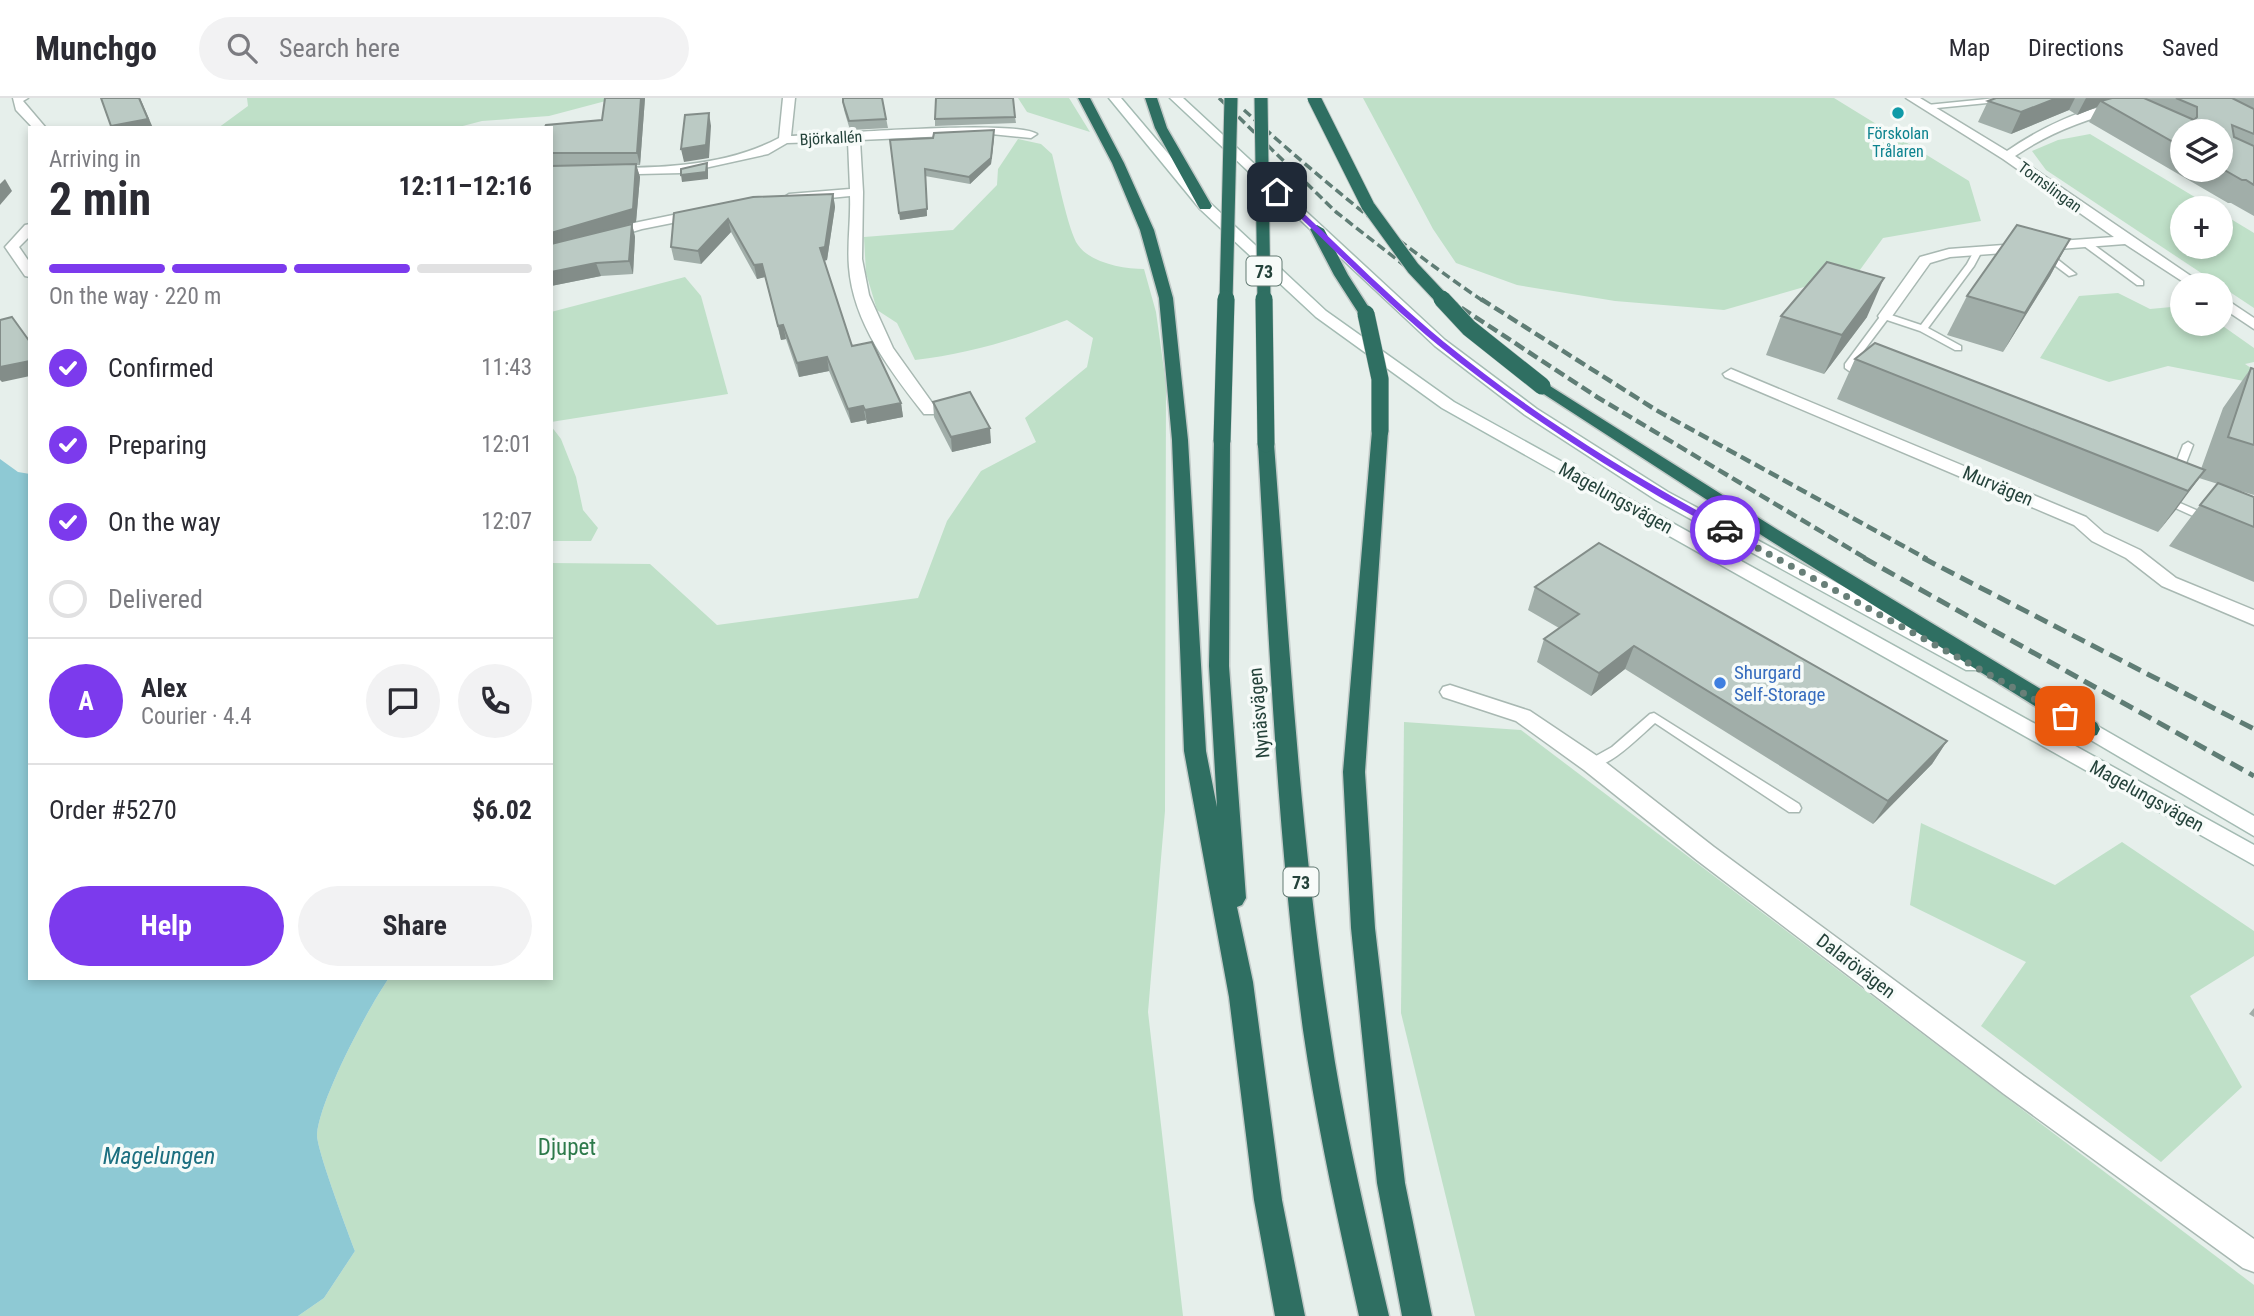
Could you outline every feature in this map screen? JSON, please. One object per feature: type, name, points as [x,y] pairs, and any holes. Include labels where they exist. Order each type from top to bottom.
[{"type":"highway","points":[[1084,98],[1118,163],[1147,230],[1166,298],[1180,440],[1195,751],[1241,995]]},
{"type":"highway","points":[[1151,98],[1161,128],[1205,206]]},
{"type":"highway","name":"Nynäsvägen","points":[[1231,98],[1219,666],[1241,995],[1268,1200],[1290,1316]]},
{"type":"highway","name":"Nynäsvägen","points":[[1261,98],[1266,444],[1281,668],[1311,990],[1339,1156],[1374,1316]]},
{"type":"highway","points":[[1314,98],[1368,206],[1413,268],[1469,328],[1542,386],[1772,534],[2089,729]]},
{"type":"highway","points":[[1317,229],[1341,275],[1366,314],[1380,379],[1380,431],[1354,772],[1363,928],[1390,1170],[1418,1316]]},
{"type":"street","points":[[785,140],[789,98]]},
{"type":"street","name":"Magelungsvägen","points":[[1115,98],[1205,206],[1321,314],[1448,405],[2254,856]]},
{"type":"street","name":"Magelungsvägen","points":[[1176,98],[1440,343],[1531,412],[1662,496],[2089,729],[2254,827]]},
{"type":"street","points":[[1912,98],[2007,156]]},
{"type":"street","name":"Tornslingan","points":[[2105,98],[2130,109],[2094,114],[2046,134],[2007,156],[2178,273]]},
{"type":"street","points":[[0,101],[20,99],[22,110],[38,126]]},
{"type":"street","name":"Björkallén","points":[[553,172],[682,169],[764,151],[785,140],[990,130],[1031,134]]},
{"type":"street","points":[[854,137],[853,165],[857,192],[856,275],[867,316],[895,366],[930,411]]},
{"type":"street","points":[[768,201],[857,192]]},
{"type":"street","points":[[553,251],[639,226],[716,211]]},
{"type":"street","points":[[28,230],[6,248],[28,271]]},
{"type":"street","points":[[1885,316],[1925,260],[1949,253],[2127,240]]},
{"type":"street","points":[[2233,309],[2254,325]]},
{"type":"street","name":"Murvägen","points":[[1731,374],[2080,521],[2098,537],[2133,554],[2169,582],[2254,618]]},
{"type":"street","name":"Dalarövägen","points":[[1450,692],[1523,716],[1592,764],[1706,854],[2014,1085],[2254,1257]]},
{"type":"lane","points":[[1927,107],[2017,98]]},
{"type":"lane","points":[[2087,244],[2140,283]]},
{"type":"lane","points":[[2035,247],[2072,274]]},
{"type":"lane","points":[[1923,329],[1978,251]]},
{"type":"lane","points":[[1873,384],[1848,366],[1885,316],[1923,329],[1958,348]]},
{"type":"lane","points":[[2167,500],[2188,445]]},
{"type":"lane","points":[[2154,495],[2220,526]]},
{"type":"lane","points":[[1592,764],[1616,750],[1654,717],[1794,808]]},
{"type":"green space","points":[[247,98],[617,98],[549,116],[482,121],[463,126],[221,126],[248,106]]},
{"type":"green space","points":[[1018,98],[1069,98],[1090,132],[1027,112]]},
{"type":"green space","points":[[1363,98],[1834,98],[1969,181],[1981,221],[1883,238],[1844,292],[1811,285],[1724,310],[1615,301],[1517,285],[1456,263],[1433,229]]},
{"type":"green space","points":[[2090,134],[2193,196],[2170,196],[2170,252],[2046,170],[2032,151],[2058,140]]},
{"type":"green space","name":"Djupet","points":[[1018,139],[1041,144],[1052,154],[1067,215],[1078,245],[1099,261],[1144,269],[1156,312],[1166,384],[1165,811],[1148,1012],[1183,1316],[298,1316],[324,1298],[355,1251],[327,1172],[317,1134],[320,1118],[336,1077],[369,1010],[388,980],[553,980],[553,563],[650,564],[717,625],[918,598],[947,521],[981,471],[1036,442],[1025,418],[1087,367],[1093,338],[1067,320],[992,345],[915,360],[897,323],[877,310],[866,273],[864,237],[953,230],[997,185],[998,169]]},
{"type":"green space","points":[[2233,220],[2254,233],[2254,308],[2233,294],[2233,273],[2201,273],[2180,259],[2233,259]]},
{"type":"green space","points":[[685,277],[701,296],[728,394],[553,422],[553,311]]},
{"type":"green space","points":[[2118,293],[2150,309],[2170,307],[2170,336],[2233,336],[2233,333],[2254,348],[2254,362],[2245,364],[2254,370],[2254,383],[2168,366],[2109,382],[2040,358],[2079,296]]},
{"type":"green space","points":[[553,429],[561,439],[576,477],[583,510],[598,528],[591,541],[553,541]]},
{"type":"green space","points":[[1404,722],[1521,730],[2254,1285],[2254,1316],[1475,1316],[1401,1013]]},
{"type":"green space","points":[[1921,823],[2055,885],[2122,842],[2254,931],[2254,956],[2190,996],[2242,1087],[2161,1162],[1981,1026],[2026,962],[1910,905]]},
{"type":"water","name":"Magelungen","points":[[0,459],[18,472],[28,474],[28,980],[388,980],[358,1031],[320,1118],[318,1142],[355,1251],[324,1298],[298,1316],[0,1316]]},
{"type":"building","points":[[101,98],[139,98],[148,119],[111,126]]},
{"type":"building","points":[[605,98],[641,98],[637,153],[553,153],[553,126],[546,125],[602,120]]},
{"type":"building","points":[[843,98],[882,98],[886,119],[849,121]]},
{"type":"building","points":[[936,98],[1013,98],[1015,117],[935,119]]},
{"type":"building","points":[[1996,98],[2057,98],[2021,112],[1988,101]]},
{"type":"building","points":[[2112,98],[2144,98],[2192,119],[2170,119],[2170,140],[2101,101]]},
{"type":"building","points":[[2176,98],[2232,98],[2254,109],[2254,134],[2233,125],[2233,119],[2195,119],[2197,107]]},
{"type":"building","points":[[709,113],[706,145],[681,149],[685,115]]},
{"type":"building","points":[[994,130],[991,158],[969,177],[925,169],[927,209],[899,213],[890,140],[933,138],[934,133]]},
{"type":"building","points":[[2233,131],[2234,137],[2254,146],[2254,185],[2233,175]]},
{"type":"building","points":[[707,163],[706,172],[681,175],[681,169]]},
{"type":"building","points":[[636,164],[633,209],[553,232],[553,166]]},
{"type":"building","points":[[833,194],[825,247],[820,248],[852,346],[872,342],[901,403],[865,410],[863,406],[848,409],[827,357],[797,363],[783,325],[778,326],[762,264],[754,265],[728,219],[698,251],[671,247],[674,213],[753,197]]},
{"type":"building","points":[[632,224],[629,261],[596,263],[553,272],[553,244]]},
{"type":"building","points":[[2017,225],[2070,239],[2025,313],[1967,296]]},
{"type":"building","points":[[1827,262],[1884,278],[1842,335],[1781,316]]},
{"type":"building","points":[[12,317],[28,339],[28,361],[0,367],[0,320]]},
{"type":"building","points":[[1875,343],[2205,470],[2188,491],[1855,359]]},
{"type":"building","points":[[2251,368],[2254,369],[2254,445],[2228,437]]},
{"type":"building","points":[[970,392],[990,428],[951,437],[933,402]]},
{"type":"building","points":[[2218,483],[2254,497],[2254,527],[2200,505]]},
{"type":"building","name":"Shurgard Self-Storage","points":[[1599,543],[1947,741],[1888,801],[1634,646],[1599,673],[1544,639],[1579,614],[1535,587]]},
{"type":"railway","points":[[1219,98],[1336,212],[1450,301]]},
{"type":"railway","points":[[1244,110],[1360,210],[1483,301]]},
{"type":"railway","points":[[1448,299],[1597,397],[1867,559]]},
{"type":"railway","points":[[1481,299],[1656,410],[1927,559]]},
{"type":"railway","points":[[1864,558],[2254,776]]},
{"type":"railway","points":[[1923,558],[2254,729]]},
{"type":"way so far","points":[[1725,530],[2065,716]]},
{"type":"place","name":"Förskolan Trålaren","points":[[1898,113]]},
{"type":"place","name":"Shurgard Self-Storage","points":[[1720,683]]},
{"type":"route","points":[[1277,192],[1440,343],[1531,412],[1662,496],[1725,530]]}]
